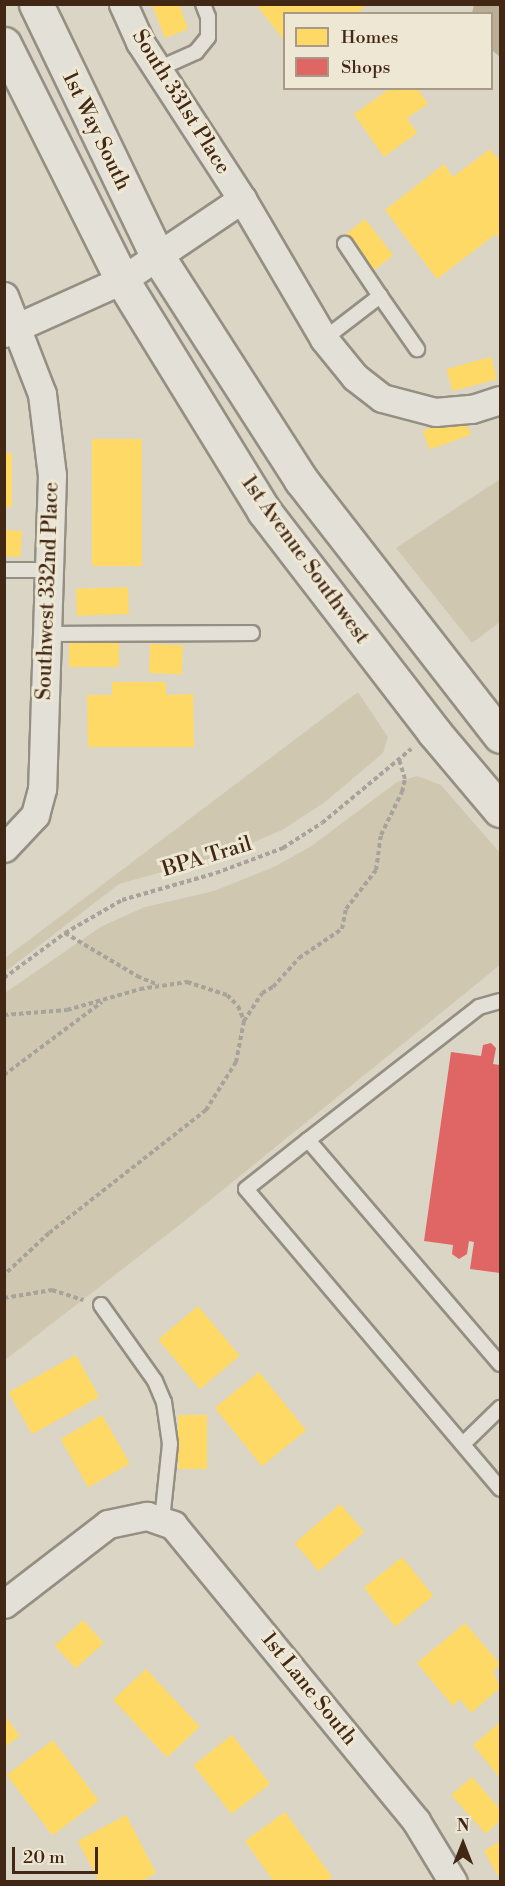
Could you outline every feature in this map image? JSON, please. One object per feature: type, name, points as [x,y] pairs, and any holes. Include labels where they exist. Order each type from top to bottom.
[{"type":"main road","name":"1st Way South","points":[[36,4],[158,257]]},
{"type":"main road","name":"1st Way South","points":[[4,44],[122,280]]},
{"type":"main road","points":[[158,257],[301,480],[501,736]]},
{"type":"main road","name":"1st Avenue Southwest","points":[[122,280],[264,511],[434,732],[494,803]]},
{"type":"street","name":"South 331st Place","points":[[123,4],[158,69],[242,199],[324,339],[355,377],[382,398],[399,405],[452,412],[501,400]]},
{"type":"street","points":[[11,329],[122,280],[242,199]]},
{"type":"street","name":"Southwest 332nd Place","points":[[4,296],[11,329],[42,394],[52,475],[42,789],[35,815],[4,848]]},
{"type":"street","points":[[4,1604],[91,1535],[124,1518],[155,1518]]},
{"type":"street","name":"1st Lane South","points":[[155,1518],[186,1538],[409,1812],[453,1881]]},
{"type":"lane","points":[[158,69],[196,52],[208,37],[208,17],[203,4]]},
{"type":"lane","points":[[345,244],[417,349]]},
{"type":"lane","points":[[324,339],[380,296]]},
{"type":"lane","points":[[4,570],[49,570]]},
{"type":"lane","points":[[47,634],[252,633]]},
{"type":"lane","points":[[501,1001],[479,1007],[246,1189],[501,1489]]},
{"type":"lane","points":[[309,1140],[501,1364]]},
{"type":"lane","points":[[101,1305],[155,1381],[164,1402],[170,1444],[155,1518]]},
{"type":"lane","points":[[463,1444],[501,1408]]},
{"type":"path","name":"BPA Trail","points":[[4,978],[65,933],[122,900],[216,873],[284,848],[322,823],[409,750]]},
{"type":"path","points":[[4,1275],[49,1233],[206,1110],[236,1062],[244,1021],[262,993],[273,987],[299,958],[342,929],[346,909],[376,870],[381,835],[402,792],[405,779],[399,759]]},
{"type":"path","points":[[65,933],[137,976],[160,986]]},
{"type":"path","points":[[4,1015],[67,1010],[160,986],[187,982],[211,987],[227,995],[238,1006],[244,1021]]},
{"type":"path","points":[[4,1075],[104,1001]]},
{"type":"path","points":[[4,1298],[52,1290],[101,1305]]},
{"type":"shaded area","points":[[474,5],[500,5],[500,57],[493,51],[493,12],[472,12]]},
{"type":"shaded area","points":[[500,479],[500,622],[472,643],[396,548]]},
{"type":"shaded area","points":[[358,692],[388,737],[383,753],[325,802],[282,830],[226,854],[119,884],[5,972],[5,958]]},
{"type":"shaded area","points":[[417,776],[441,785],[500,853],[500,965],[182,1223],[5,1360],[5,993],[102,926],[145,907],[214,891],[274,867],[310,847],[397,782]]},
{"type":"building: Homes","points":[[152,4],[179,4],[188,29],[165,38]]},
{"type":"building: Homes","points":[[262,4],[368,4],[358,12],[283,12],[283,39],[258,7]]},
{"type":"building: Homes","points":[[388,90],[418,90],[428,104],[407,118],[417,133],[384,157],[354,114]]},
{"type":"building: Homes","points":[[490,149],[498,159],[500,156],[500,240],[496,234],[437,279],[385,210],[444,164],[453,177]]},
{"type":"building: Homes","points":[[365,219],[393,255],[373,271],[345,235]]},
{"type":"building: Homes","points":[[491,357],[497,379],[453,391],[447,369]]},
{"type":"building: Homes","points":[[464,416],[471,435],[429,450],[423,431]]},
{"type":"building: Homes","points":[[92,439],[142,439],[142,566],[92,566]]},
{"type":"building: Homes","points":[[4,453],[12,453],[12,507],[4,507]]},
{"type":"building: Homes","points":[[4,530],[22,531],[21,557],[4,556]]},
{"type":"building: Homes","points":[[128,587],[129,614],[77,616],[76,589]]},
{"type":"building: Homes","points":[[69,642],[119,642],[119,667],[69,667]]},
{"type":"building: Homes","points":[[150,644],[183,645],[182,674],[149,673]]},
{"type":"building: Homes","points":[[112,682],[166,682],[166,695],[193,694],[194,747],[88,747],[87,695],[112,695]]},
{"type":"building: Homes","points":[[198,1306],[240,1356],[200,1389],[158,1339]]},
{"type":"building: Homes","points":[[76,1355],[99,1397],[32,1434],[9,1392]]},
{"type":"building: Homes","points":[[259,1372],[306,1430],[262,1466],[215,1408]]},
{"type":"building: Homes","points":[[102,1415],[130,1463],[88,1487],[60,1439]]},
{"type":"building: Homes","points":[[178,1415],[207,1415],[207,1469],[178,1469]]},
{"type":"building: Homes","points":[[340,1504],[364,1532],[319,1571],[295,1543]]},
{"type":"building: Homes","points":[[402,1557],[433,1596],[395,1627],[364,1588]]},
{"type":"building: Homes","points":[[83,1620],[104,1643],[76,1668],[55,1645]]},
{"type":"building: Homes","points":[[465,1623],[500,1664],[493,1672],[500,1688],[471,1713],[460,1699],[453,1706],[417,1663]]},
{"type":"building: Homes","points":[[146,1669],[200,1727],[167,1757],[113,1700]]},
{"type":"building: Homes","points":[[4,1715],[20,1736],[4,1747]]},
{"type":"building: Homes","points":[[500,1722],[500,1778],[473,1745]]},
{"type":"building: Homes","points":[[232,1735],[270,1784],[232,1814],[193,1765]]},
{"type":"building: Homes","points":[[53,1740],[99,1801],[52,1836],[7,1775]]},
{"type":"building: Homes","points":[[472,1777],[500,1809],[500,1820],[486,1834],[451,1795]]},
{"type":"building: Homes","points":[[285,1812],[332,1877],[327,1882],[274,1882],[245,1841]]},
{"type":"building: Homes","points":[[126,1815],[156,1873],[140,1882],[99,1882],[78,1841]]},
{"type":"building: Homes","points":[[500,1841],[500,1874],[498,1876],[484,1851]]},
{"type":"building: Shops","points":[[491,1043],[496,1048],[493,1064],[500,1065],[500,1273],[470,1269],[474,1242],[469,1241],[467,1254],[459,1259],[452,1254],[453,1245],[424,1241],[451,1052],[481,1056],[483,1045]]}]
